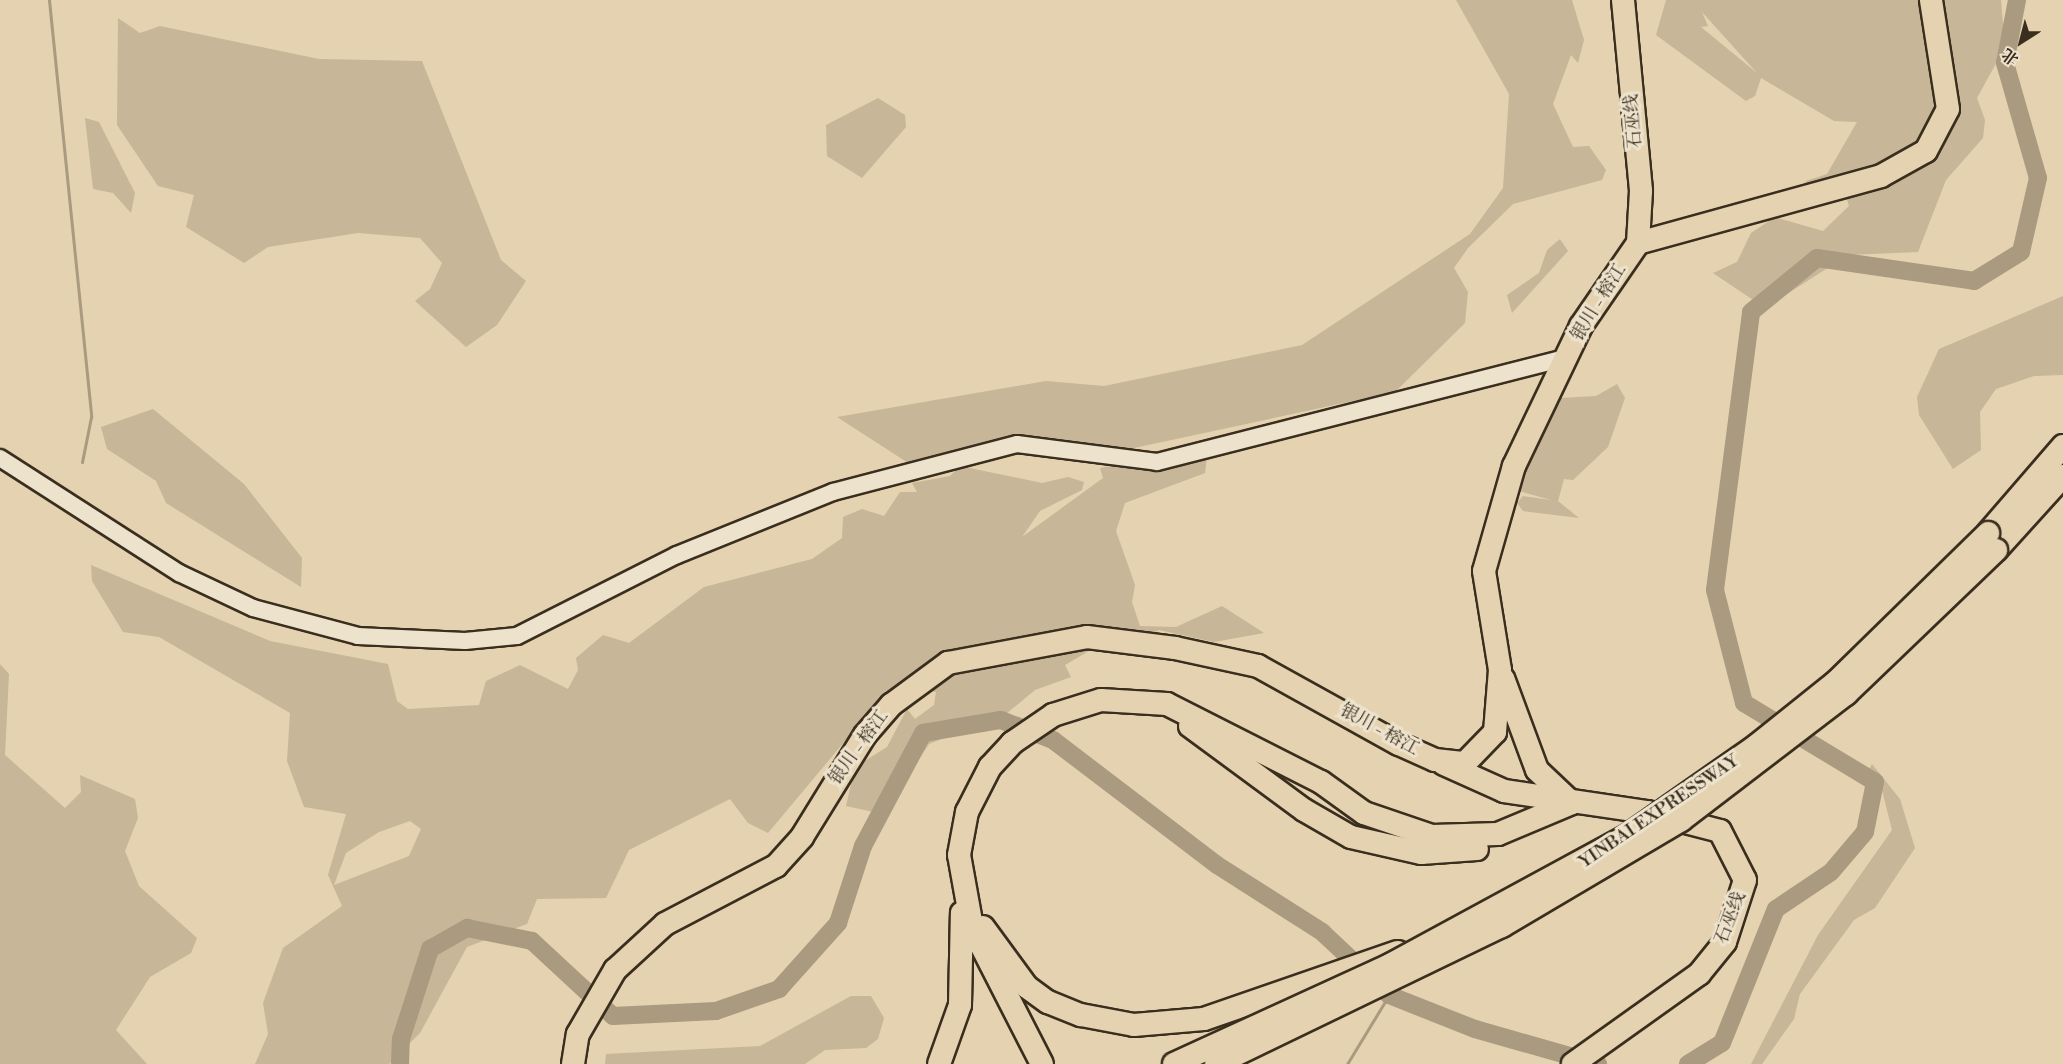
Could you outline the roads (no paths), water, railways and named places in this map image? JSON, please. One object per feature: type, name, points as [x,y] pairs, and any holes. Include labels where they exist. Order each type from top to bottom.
[{"type":"highway","name":"石巫线","points":[[1623,0],[1641,191],[1638,243]]},
{"type":"highway","points":[[1638,243],[1881,176],[1926,151],[1948,109],[1931,0]]},
{"type":"highway","name":"银川 - 榕江","points":[[573,1064],[578,1034],[615,970],[665,924],[776,866],[802,837],[865,735],[891,705],[948,663],[1087,637],[1175,648],[1258,666],[1435,760],[1466,763],[1495,732],[1500,670],[1484,571],[1514,466],[1566,358],[1638,243]]},
{"type":"highway","name":"YINBAI EXPRESSWAY","points":[[1216,1064],[1511,921],[1681,820],[1846,694],[1992,542],[2063,446]]},
{"type":"highway","name":"YINBAI EXPRESSWAY","points":[[1174,1064],[1449,935],[1602,851],[1756,746],[1874,648],[2063,476]]},
{"type":"highway","points":[[1500,670],[1537,770],[1572,802]]},
{"type":"highway","points":[[939,1064],[960,1005],[963,826],[994,770],[1024,732],[1055,719],[1109,700],[1167,704],[1322,782],[1381,821],[1450,837],[1514,830],[1572,802]]},
{"type":"highway","points":[[1055,719],[1118,708],[1180,718],[1304,810],[1368,843],[1439,853],[1510,839],[1572,802]]},
{"type":"highway","name":"石巫线","points":[[1435,760],[1504,791],[1647,812],[1720,831],[1745,880],[1725,942],[1699,974],[1608,1035],[1573,1064]]},
{"type":"highway","points":[[994,770],[982,800],[970,842],[970,884],[980,924],[1052,1064]]},
{"type":"highway","points":[[963,899],[972,927],[1042,1064]]},
{"type":"highway","points":[[980,924],[1027,987],[1048,1002],[1081,1015],[1134,1025],[1204,1019],[1449,935]]},
{"type":"street","points":[[0,458],[179,573],[253,608],[358,636],[465,641],[518,636],[677,555],[833,492],[1017,444],[1157,462],[1566,358]]},
{"type":"waterway","points":[[49,0],[91,417],[82,462]]},
{"type":"waterway","points":[[1688,1064],[1722,1043],[1776,909],[1831,872],[1865,832],[1875,782],[1744,703],[1715,590],[1751,312],[1817,258],[1974,281],[2021,252],[2038,178],[2005,63],[2017,0]]},
{"type":"waterway","points":[[400,1064],[401,1039],[430,949],[467,928],[532,941],[613,1016],[716,1011],[779,989],[838,923],[863,846],[923,733],[1001,720],[1053,740],[1217,865],[1322,932],[1389,995],[1475,1029],[1598,1064]]},
{"type":"waterway","points":[[1347,1064],[1389,995]]}]
